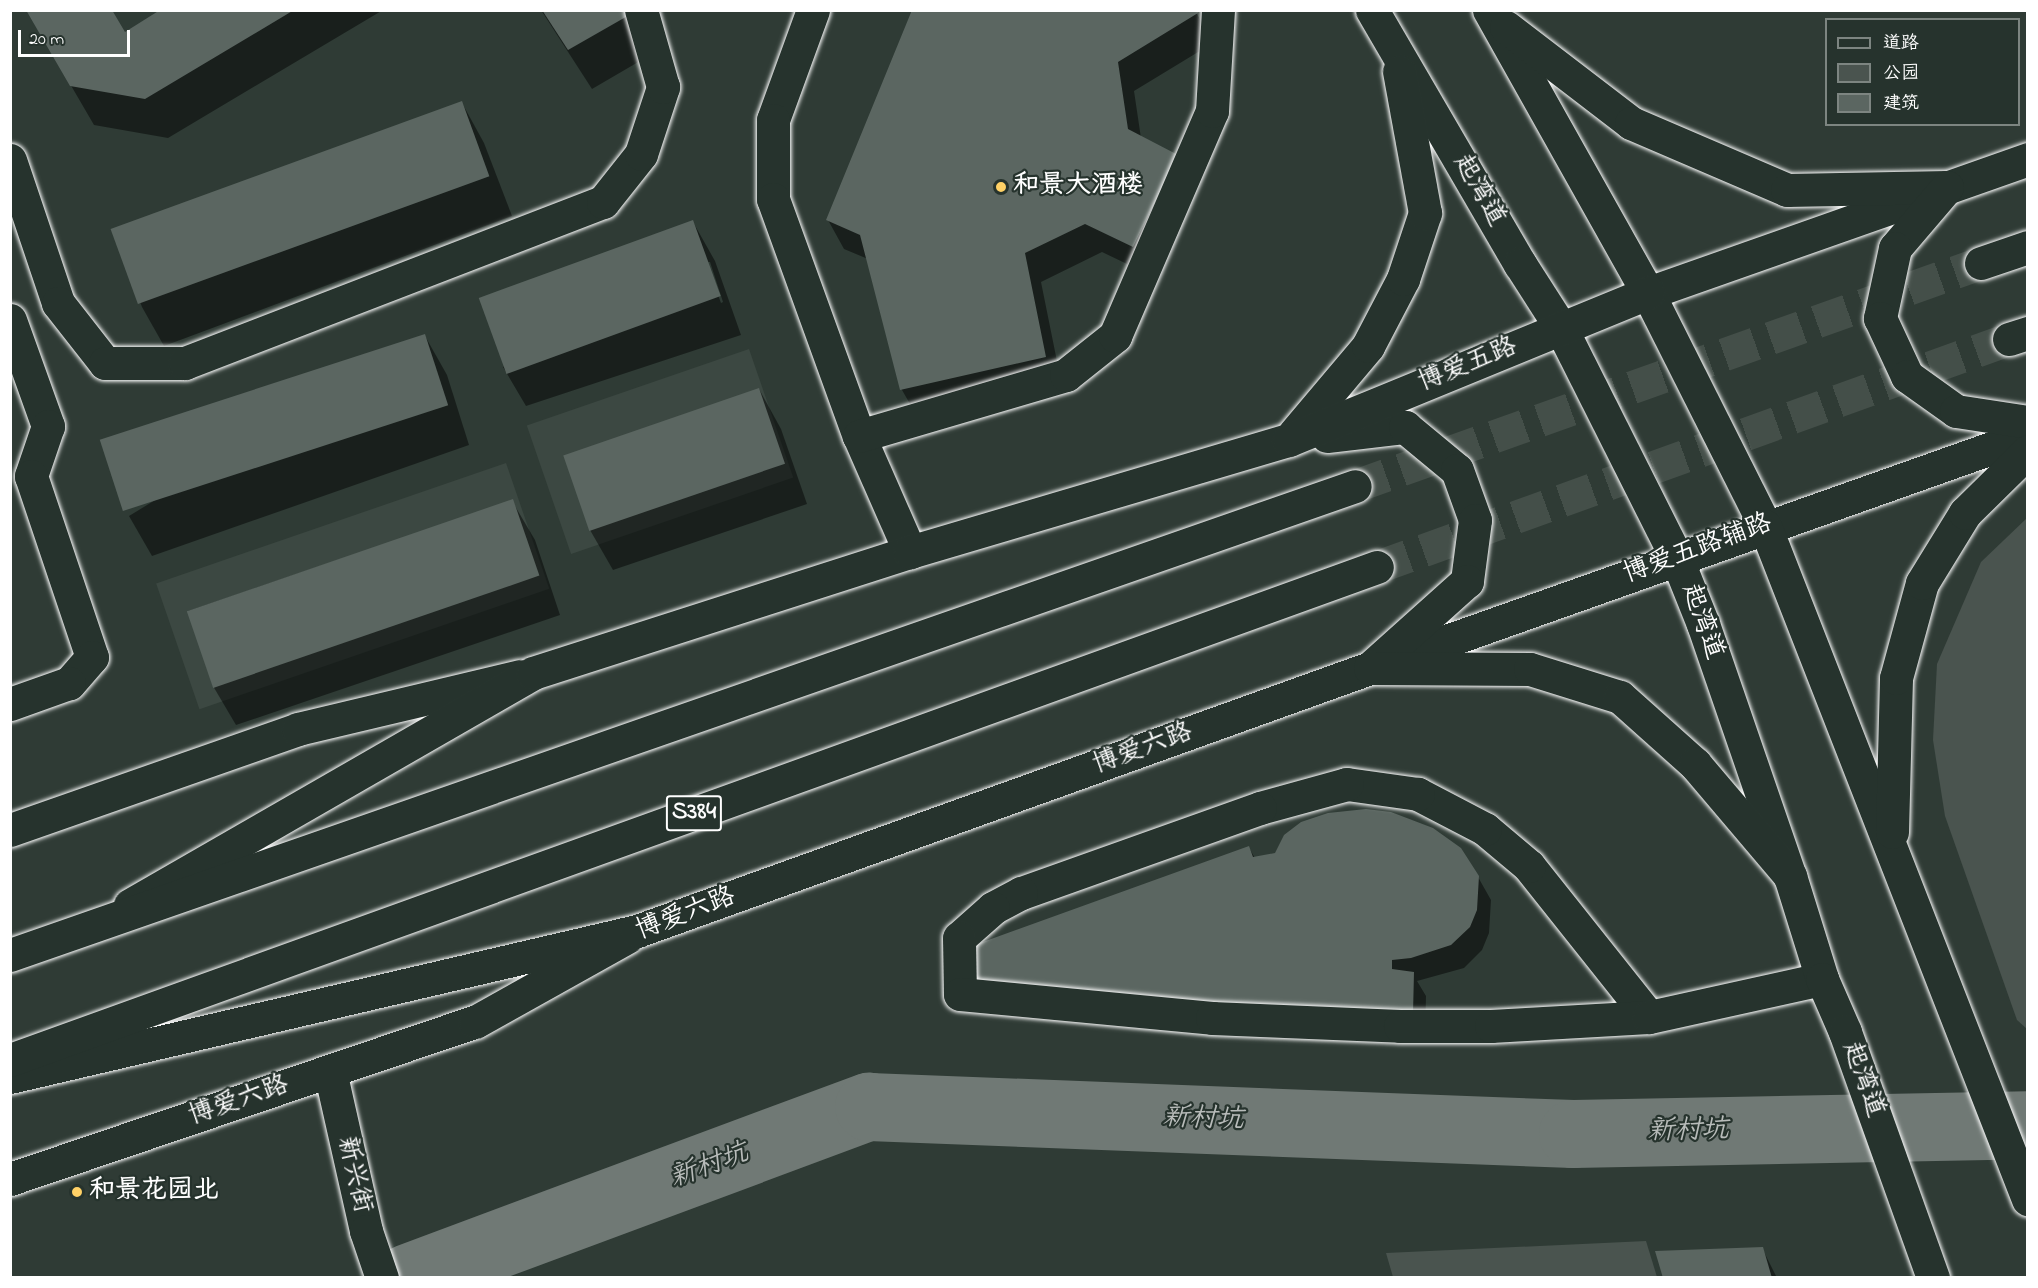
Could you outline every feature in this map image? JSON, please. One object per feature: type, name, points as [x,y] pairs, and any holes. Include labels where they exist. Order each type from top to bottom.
[{"type":"main road","points":[[10,160],[58,303],[105,363],[185,363],[603,202],[641,154],[663,87],[641,10]]},
{"type":"main road","points":[[813,10],[773,120],[773,199],[859,436],[909,552]]},
{"type":"main road","points":[[859,436],[1066,375],[1115,336],[1212,111],[1218,10]]},
{"type":"main road","name":"起湾道","points":[[1372,10],[1520,264],[1561,328],[1677,559],[1703,624],[1790,876],[1822,979],[1933,1278]]},
{"type":"main road","points":[[1491,14],[1631,123],[1786,190],[1947,187]]},
{"type":"main road","points":[[1491,14],[1648,292],[1765,526],[1892,846],[2028,1199]]},
{"type":"main road","points":[[1289,440],[1368,346],[1403,279],[1425,213],[1395,49]]},
{"type":"main road","points":[[1648,292],[2028,159]]},
{"type":"main road","points":[[1947,187],[1895,248],[1880,318],[1907,376],[1956,411],[2028,422]]},
{"type":"main road","points":[[1981,263],[2028,247]]},
{"type":"main road","name":"博爱五路","points":[[1289,440],[1648,292]]},
{"type":"main road","points":[[10,320],[48,426],[31,476],[92,657],[69,683],[10,704]]},
{"type":"main road","points":[[10,355],[34,422],[18,478],[74,648],[58,671],[10,687]]},
{"type":"main road","points":[[10,830],[298,729],[533,673],[909,552],[1289,440],[1405,427],[1457,470],[1475,520],[1467,580],[1370,668]]},
{"type":"main road","name":"博爱五路辅路","points":[[1370,668],[1765,526],[2028,435]]},
{"type":"main road","points":[[1892,846],[1896,678],[1922,583],[1965,513],[2028,451]]},
{"type":"main road","points":[[10,955],[1355,486]]},
{"type":"main road","name":"S384","points":[[10,1060],[1377,567]]},
{"type":"main road","points":[[1370,668],[1530,669],[1620,697],[1695,764],[1790,876]]},
{"type":"main road","name":"博爱六路","points":[[10,1179],[475,1022],[637,932],[1370,668]]},
{"type":"main road","points":[[86,929],[533,673]]},
{"type":"main road","points":[[1649,1017],[1529,866],[1485,829],[1418,794],[1347,784],[1260,808],[1021,893],[993,908],[959,938],[960,994],[1212,1018],[1400,1026],[1491,1026],[1649,1017],[1822,979]]},
{"type":"main road","points":[[10,1077],[637,932]]},
{"type":"main road","name":"新兴街","points":[[330,1071],[366,1232],[382,1278]]},
{"type":"shaded area","points":[[749,349],[793,478],[571,554],[527,426]]},
{"type":"shaded area","points":[[506,463],[549,589],[199,709],[156,583]]},
{"type":"green space","points":[[2027,518],[2027,1029],[2017,1020],[1945,816],[1933,740],[1937,664],[1981,562]]},
{"type":"green space","points":[[1646,1241],[1657,1277],[1393,1277],[1386,1253]]},
{"type":"building","points":[[26,10],[112,10],[125,32],[160,10],[294,10],[145,99],[70,86]]},
{"type":"building","points":[[542,10],[629,10],[631,14],[568,50]]},
{"type":"building","name":"和景大酒楼","points":[[912,10],[1197,10],[1198,13],[1118,62],[1128,129],[1178,155],[1133,247],[1085,224],[1025,253],[1046,357],[900,390],[860,235],[826,220]]},
{"type":"building","points":[[462,101],[489,176],[138,304],[111,229]]},
{"type":"building","points":[[693,220],[721,296],[506,374],[479,298]]},
{"type":"building","points":[[425,334],[448,405],[123,511],[100,440]]},
{"type":"building","points":[[759,388],[785,464],[589,531],[563,455]]},
{"type":"building","points":[[513,499],[539,576],[213,688],[187,611]]},
{"type":"building","points":[[1366,809],[1391,812],[1433,828],[1461,848],[1479,876],[1477,910],[1470,927],[1451,945],[1411,958],[1392,960],[1392,969],[1414,972],[1413,1014],[1201,1008],[969,985],[969,947],[1249,846],[1253,857],[1275,853],[1284,835],[1301,822],[1328,813]]},
{"type":"building","points":[[1763,1247],[1772,1278],[1663,1278],[1655,1251]]},
{"type":"waterway","name":"新村坑","points":[[408,1278],[869,1107],[1573,1134],[2028,1125]]},
{"type":"tunnel","points":[[1355,486],[1981,263]]},
{"type":"tunnel","points":[[1377,567],[2009,339]]},
{"type":"place","name":"和景大酒楼","points":[[1001,187]]},
{"type":"place","name":"和景花园北","points":[[77,1192]]}]
